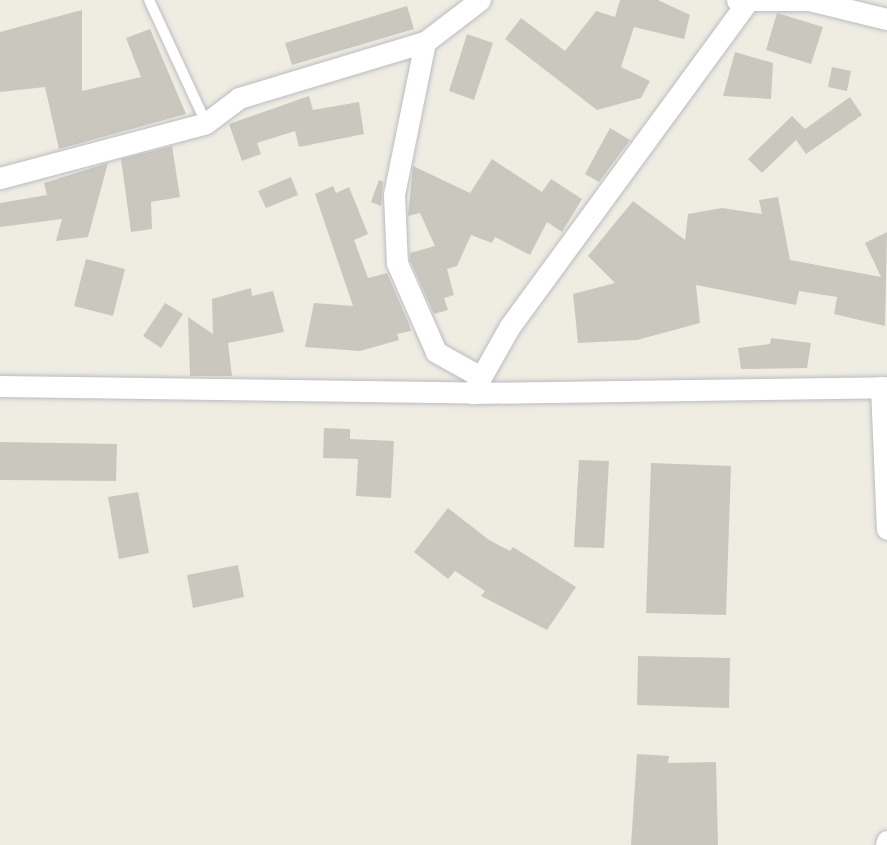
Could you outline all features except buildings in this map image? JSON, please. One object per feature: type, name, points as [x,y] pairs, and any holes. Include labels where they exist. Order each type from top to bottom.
[{"type":"street","points":[[0,178],[206,123],[239,98],[425,42],[480,0]]},
{"type":"street","points":[[476,385],[510,326],[744,1],[809,0],[887,19]]},
{"type":"street","points":[[425,42],[394,195],[397,263],[436,352],[476,385]]},
{"type":"street","points":[[0,386],[884,387],[887,529]]},
{"type":"lane","points":[[149,0],[206,123]]}]
